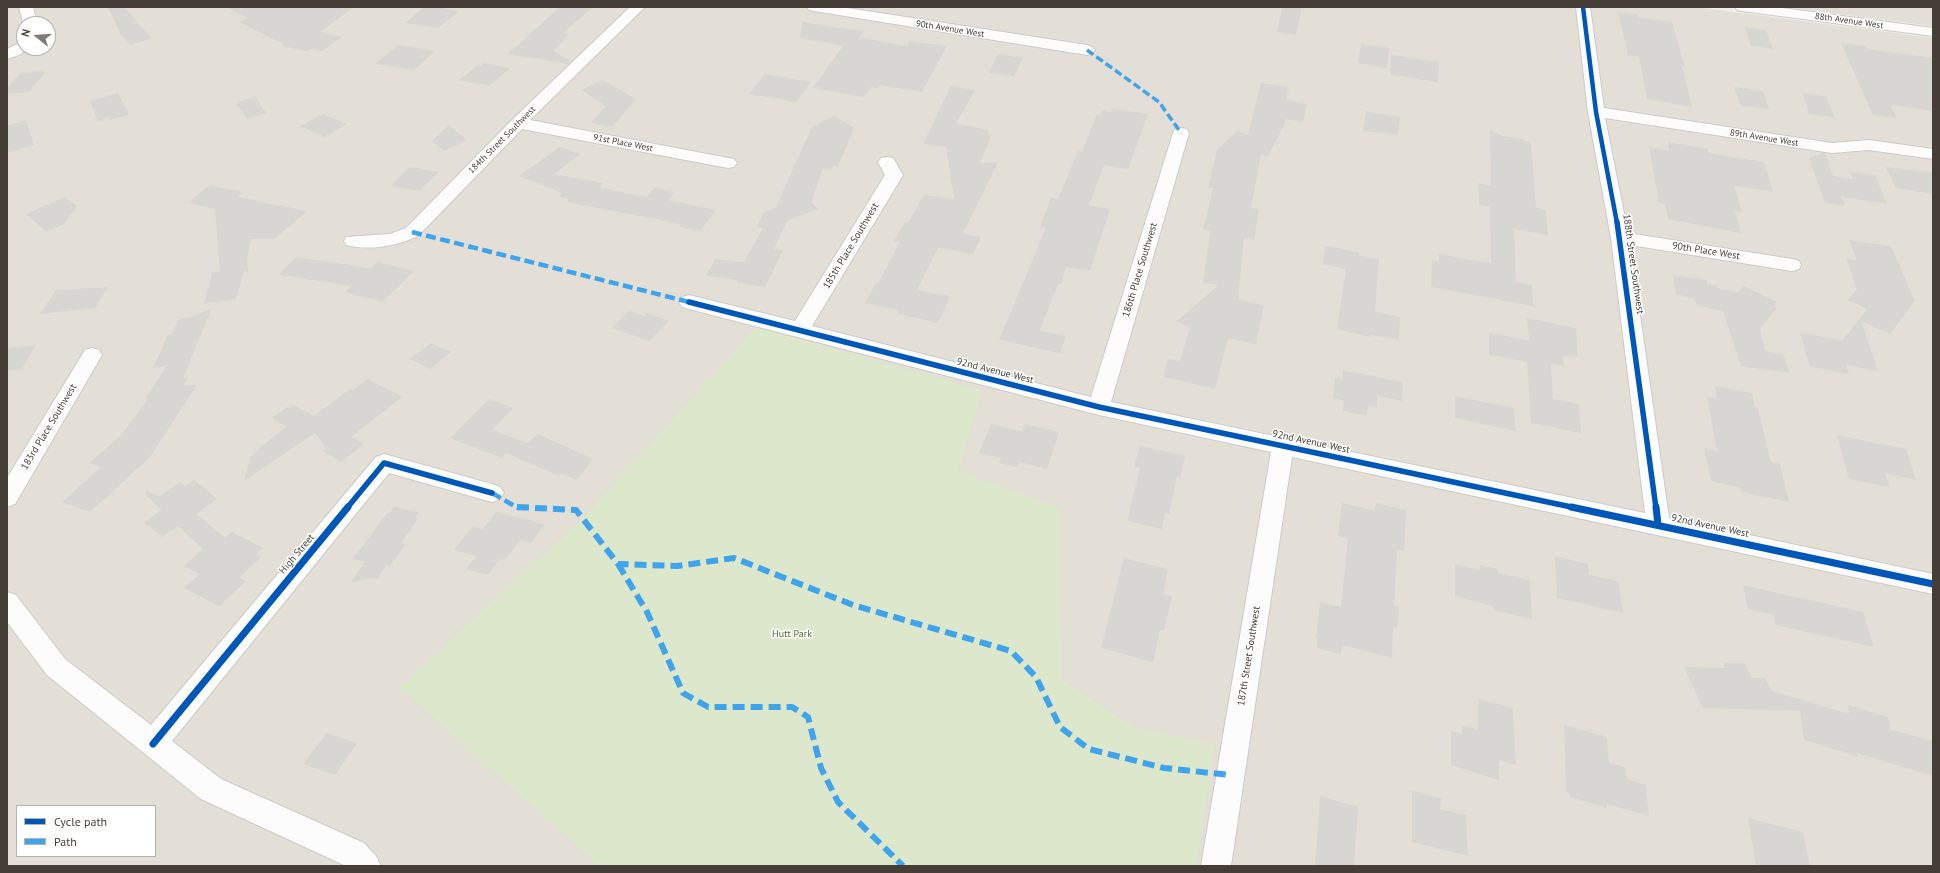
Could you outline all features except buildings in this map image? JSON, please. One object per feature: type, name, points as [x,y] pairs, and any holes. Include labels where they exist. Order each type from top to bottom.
[{"type":"street","name":"184th Street Southwest","points":[[353,241],[387,242],[400,239],[412,232],[518,123],[638,7]]},
{"type":"street","name":"90th Avenue West","points":[[814,7],[1087,50]]},
{"type":"street","name":"188th Street Southwest","points":[[1583,7],[1596,112],[1620,238],[1658,525]]},
{"type":"street","name":"88th Avenue West","points":[[1742,7],[1933,32]]},
{"type":"street","points":[[1853,7],[1875,25]]},
{"type":"street","name":"89th Avenue West","points":[[1596,112],[1832,148],[1869,145],[1933,154]]},
{"type":"street","name":"91st Place West","points":[[518,123],[728,163]]},
{"type":"street","name":"186th Place Southwest","points":[[1099,407],[1181,132]]},
{"type":"street","name":"185th Place Southwest","points":[[800,329],[894,175],[887,162]]},
{"type":"street","name":"90th Place West","points":[[1620,238],[1792,265]]},
{"type":"street","name":"92nd Avenue West","points":[[688,302],[800,329],[972,376],[1099,407],[1933,584]]},
{"type":"street","name":"183rd Place Southwest","points":[[7,498],[92,355]]},
{"type":"street","name":"187th Street Southwest","points":[[1216,866],[1283,446]]},
{"type":"street","name":"High Street","points":[[154,744],[384,463],[492,493]]},
{"type":"street","points":[[7,603],[56,668],[211,789],[354,854],[366,866]]},
{"type":"shaded area","points":[[7,7],[1695,7],[1933,38],[1933,866],[7,866]]},
{"type":"shaded area","points":[[1784,7],[1933,7],[1933,26]]},
{"type":"green space","name":"Hutt Park","points":[[756,327],[982,390],[958,471],[1059,507],[1062,680],[1132,727],[1215,744],[1196,866],[599,866],[399,687],[583,518]]},
{"type":"marked path","points":[[1087,50],[1159,102],[1181,133]]},
{"type":"marked path","points":[[412,232],[689,302]]},
{"type":"marked path","points":[[492,493],[518,508],[576,510],[618,564],[677,566],[734,558],[853,605],[1011,651],[1036,677],[1060,727],[1089,749],[1164,768],[1230,775]]},
{"type":"marked path","points":[[618,564],[647,612],[683,693],[708,707],[792,707],[808,717],[821,768],[838,802],[903,866]]},
{"type":"cycle path","points":[[1583,7],[1596,112],[1620,238],[1658,525]]},
{"type":"cycle path","points":[[689,302],[1099,407],[1933,584]]},
{"type":"cycle path","points":[[153,744],[384,463],[492,493]]}]
